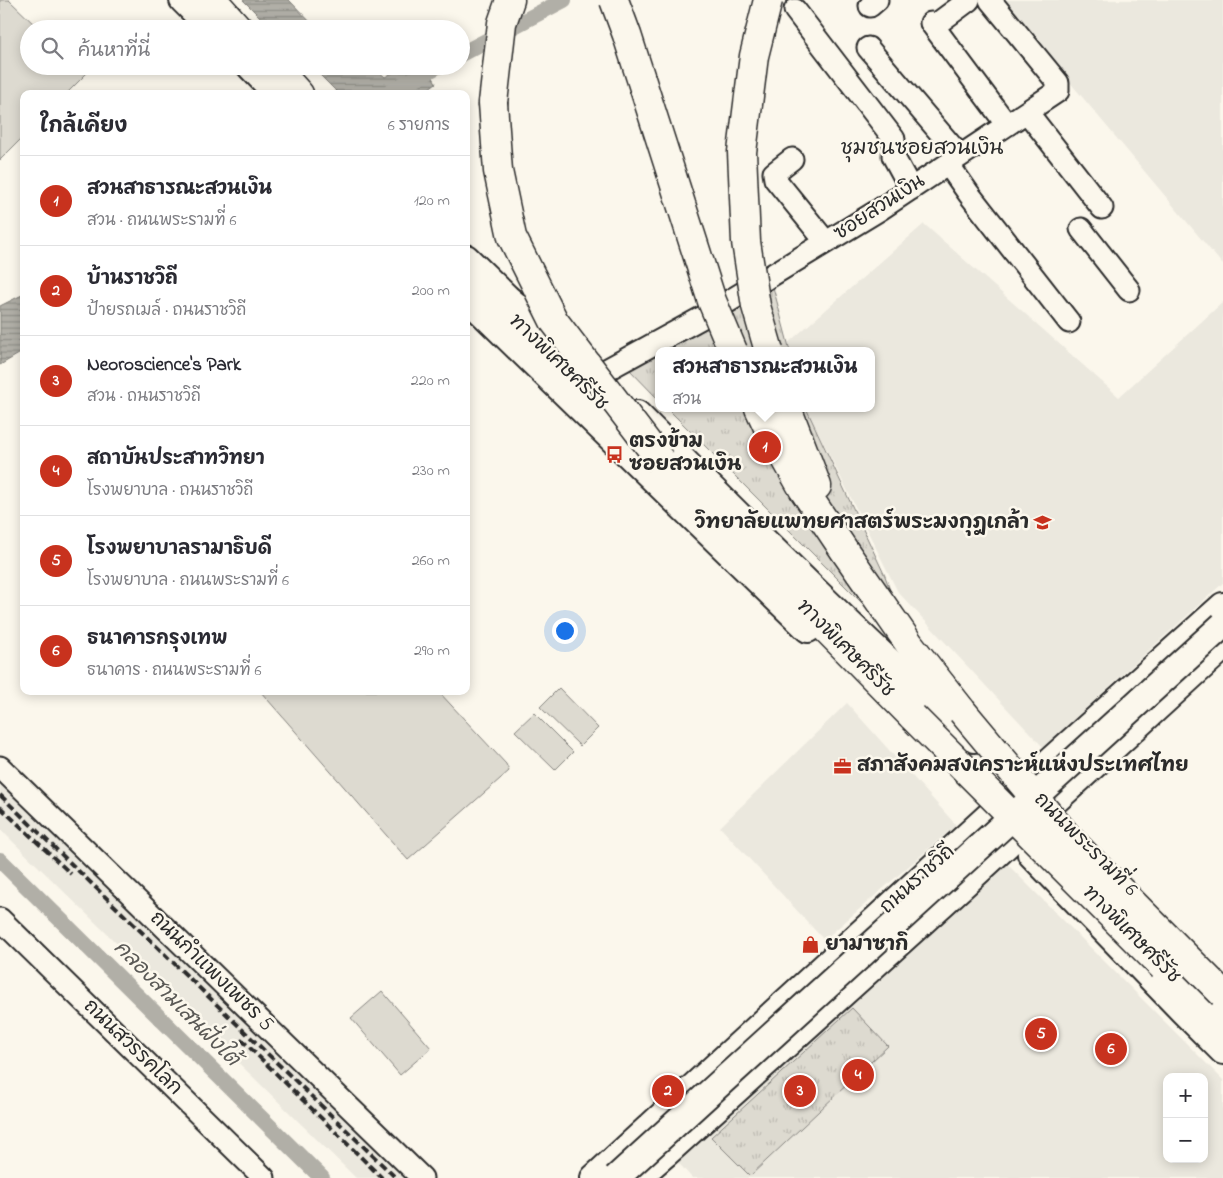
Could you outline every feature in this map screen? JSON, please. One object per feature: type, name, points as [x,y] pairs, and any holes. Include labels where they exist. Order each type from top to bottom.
[{"type":"highway","points":[[213,0],[231,20]]},
{"type":"highway","points":[[510,0],[502,23],[493,103],[498,172],[512,237],[554,321],[661,461]]},
{"type":"highway","points":[[614,0],[628,35],[712,302],[731,347]]},
{"type":"highway","points":[[768,0],[754,56],[742,152],[746,242],[756,306],[768,347]]},
{"type":"highway","points":[[282,75],[295,90]]},
{"type":"highway","name":"ทางพิเศษศรีรัช","points":[[470,276],[542,348],[661,461],[854,658],[1223,1027]]},
{"type":"highway","points":[[761,412],[803,489],[846,553]]},
{"type":"highway","points":[[789,412],[846,553]]},
{"type":"highway","name":"ทางพิเศษศรีรัช","points":[[846,553],[910,645],[1001,759],[1069,839],[1223,994]]},
{"type":"main road","points":[[183,0],[203,20]]},
{"type":"main road","points":[[259,75],[273,90]]},
{"type":"main road","name":"ถนนพระรามที่ 6","points":[[470,262],[507,298],[597,375],[779,557],[920,690],[1025,784],[1129,890],[1223,980]]},
{"type":"main road","points":[[470,301],[906,724],[1223,1051]]},
{"type":"main road","points":[[616,1178],[1220,619]]},
{"type":"main road","name":"ถนนราชวิถี","points":[[594,1178],[992,813],[1220,619]]},
{"type":"main road","name":"ถนนราชวิถี","points":[[637,1178],[964,884],[1223,647]]},
{"type":"main road","points":[[940,860],[953,863],[962,868],[965,877],[964,884]]},
{"type":"main road","points":[[1200,958],[1223,1000]]},
{"type":"street","points":[[969,0],[933,24],[1007,125]]},
{"type":"street","name":"ซอยสวนเงิน","points":[[597,375],[703,317],[826,242],[911,189],[1058,91],[1058,83],[990,0]]},
{"type":"street","points":[[795,10],[894,139],[893,156],[911,189]]},
{"type":"street","points":[[868,48],[954,160],[975,201],[1068,322]]},
{"type":"street","points":[[1026,112],[1102,208]]},
{"type":"street","points":[[792,159],[774,172],[775,179],[826,242]]},
{"type":"street","points":[[1080,229],[1129,290]]},
{"type":"street","name":"ถนนกำแพงเพชร 5","points":[[0,767],[422,1178]]},
{"type":"street","name":"ถนนสวรรคโลก","points":[[0,919],[264,1178]]},
{"type":"shaded area","points":[[243,0],[289,0],[308,20],[263,20]]},
{"type":"shaded area","points":[[1001,0],[1223,0],[1223,265]]},
{"type":"shaded area","points":[[320,75],[383,75],[385,77],[389,75],[432,75],[436,83],[426,90],[335,90]]},
{"type":"shaded area","name":"วิทยาลัยแพทยศาสตร์พระมงกุฎเกล้า","points":[[924,224],[1119,397],[1223,302],[1223,583],[1043,747],[898,592],[808,412],[875,412],[875,347],[789,347],[788,343]]},
{"type":"shaded area","points":[[20,296],[20,353],[0,365],[0,306]]},
{"type":"shaded area","name":"สภาสังคมสงเคราะห์แห่งประเทศไทย","points":[[847,703],[956,825],[824,940],[720,827]]},
{"type":"shaded area","points":[[0,775],[408,1178],[356,1178],[0,829]]},
{"type":"shaded area","points":[[1006,863],[1223,1080],[1223,1178],[692,1178],[675,1159]]},
{"type":"green space","points":[[0,0],[9,0],[30,20],[20,20],[20,75],[85,75],[70,90],[20,90],[20,140],[0,160]]},
{"type":"green space","points":[[773,287],[789,347],[659,347]]},
{"type":"green space","points":[[655,349],[655,396],[625,365]]},
{"type":"green space","points":[[671,412],[808,412],[885,576],[893,599],[875,616]]},
{"type":"green space","points":[[559,688],[598,728],[580,746],[540,707]]},
{"type":"green space","points":[[264,695],[442,695],[506,764],[509,771],[408,860]]},
{"type":"green space","points":[[534,713],[573,752],[555,770],[515,731]]},
{"type":"green space","points":[[382,991],[431,1048],[400,1075],[351,1018]]},
{"type":"green space","points":[[852,1008],[888,1046],[750,1176],[711,1137]]},
{"type":"waterway","points":[[470,49],[564,0]]},
{"type":"waterway","points":[[393,90],[421,75]]},
{"type":"waterway","name":"คลองสามเสนฝั่งใต้","points":[[0,860],[322,1178]]},
{"type":"railway","points":[[0,795],[396,1178]]},
{"type":"railway","points":[[0,807],[71,874]]},
{"type":"railway","points":[[241,1039],[382,1178]]},
{"type":"place","name":"สวนสาธารณะสวนเงิน","points":[[765,447]]},
{"type":"place","name":"ตรงข้าม ซอยสวนเงิน","points":[[615,454]]},
{"type":"place","name":"วิทยาลัยแพทยศาสตร์พระมงกุฎเกล้า","points":[[1043,523]]},
{"type":"place","name":"สภาสังคมสงเคราะห์แห่งประเทศไทย","points":[[843,766]]},
{"type":"place","name":"ยามาซากิ","points":[[811,945]]},
{"type":"place","name":"โรงพยาบาลรามาธิบดี","points":[[1041,1034]]},
{"type":"place","name":"ธนาคารกรุงเทพ","points":[[1111,1049]]},
{"type":"place","name":"สถาบันประสาทวิทยา","points":[[858,1075]]},
{"type":"place","name":"บ้านราชวิถี","points":[[668,1091]]},
{"type":"place","name":"Neoroscience's Park","points":[[800,1091]]},
{"type":"district","name":"ชุมชนซอยสวนเงิน","points":[[922,149]]}]
